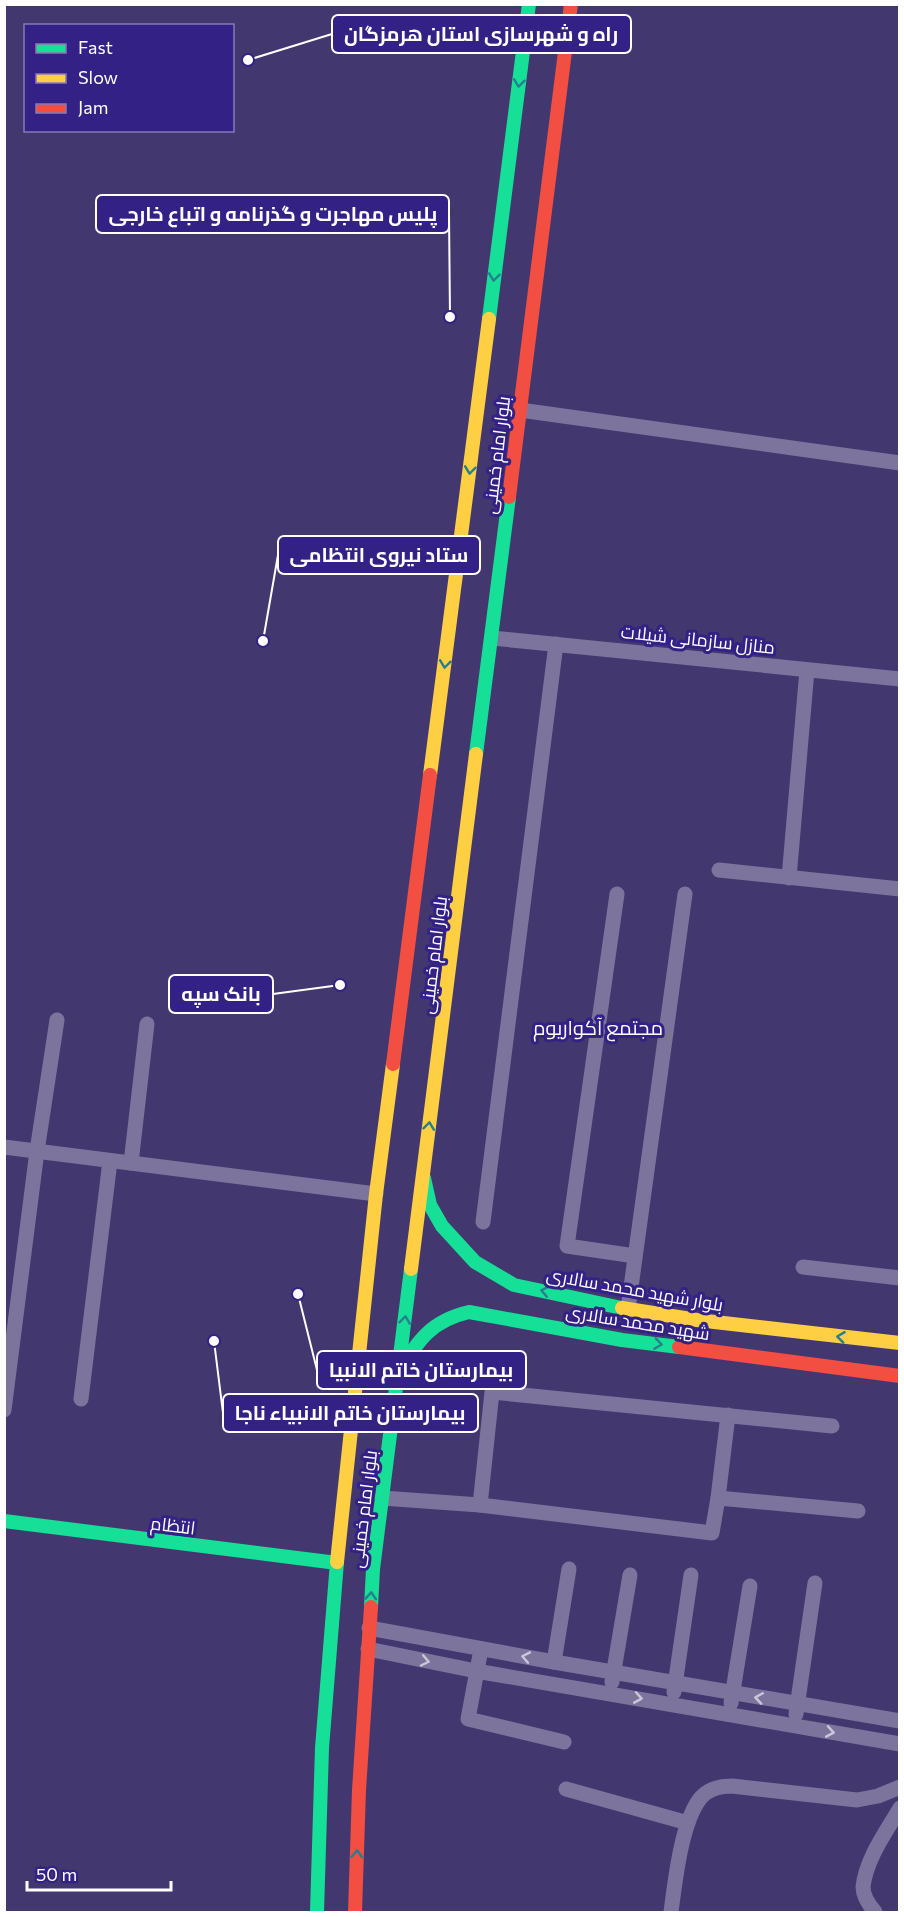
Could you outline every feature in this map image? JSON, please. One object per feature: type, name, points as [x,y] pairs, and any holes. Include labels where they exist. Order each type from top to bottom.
[{"type":"main road","name":"بلوار امام خمینی","points":[[317,1912],[322,1748],[337,1563],[376,1194],[529,4]]},
{"type":"main road","name":"بلوار امام خمینی","points":[[355,1912],[359,1790],[373,1569],[571,4]]},
{"type":"main road","name":"بلوار شهید محمد سالاری","points":[[423,1173],[430,1205],[441,1226],[475,1262],[514,1285],[625,1324],[697,1320],[900,1343]]},
{"type":"main road","name":"شهید محمد سالاری","points":[[398,1373],[417,1343],[436,1323],[450,1316],[469,1312],[625,1324],[900,1376]]},
{"type":"main road","name":"انتظام","points":[[4,1521],[337,1563]]},
{"type":"street","points":[[520,410],[900,463]]},
{"type":"street","name":"منازل سازمانی شیلات","points":[[492,638],[900,679]]},
{"type":"street","points":[[483,1222],[556,644]]},
{"type":"street","points":[[789,878],[807,670]]},
{"type":"street","points":[[719,870],[900,889]]},
{"type":"street","points":[[617,894],[567,1246],[635,1256]]},
{"type":"street","points":[[625,1324],[685,894]]},
{"type":"street","points":[[4,1410],[37,1151],[57,1020]]},
{"type":"street","points":[[131,1163],[147,1024]]},
{"type":"street","points":[[4,1147],[376,1194]]},
{"type":"street","points":[[81,1399],[110,1161]]},
{"type":"street","points":[[803,1267],[900,1278]]},
{"type":"street","points":[[480,1505],[492,1392],[832,1426]]},
{"type":"street","points":[[382,1498],[480,1505],[712,1533],[728,1415]]},
{"type":"street","points":[[718,1498],[858,1511]]},
{"type":"street","points":[[554,1662],[569,1569]]},
{"type":"street","points":[[610,1694],[630,1575]]},
{"type":"street","points":[[672,1704],[691,1575]]},
{"type":"street","points":[[794,1726],[815,1583]]},
{"type":"street","points":[[729,1715],[750,1586]]},
{"type":"street","points":[[369,1628],[900,1721]]},
{"type":"street","points":[[481,1648],[468,1719],[564,1742]]},
{"type":"street","points":[[368,1649],[476,1671],[900,1744]]},
{"type":"street","points":[[671,1912],[676,1870],[688,1823],[699,1799],[709,1791],[720,1786],[857,1800],[878,1796],[900,1787]]},
{"type":"street","points":[[567,1789],[688,1823]]},
{"type":"street","points":[[875,1912],[867,1903],[863,1889],[871,1859],[900,1808]]},
{"type":"traffic: fast","points":[[489,319],[529,4]]},
{"type":"traffic: fast","points":[[476,754],[509,497]]},
{"type":"traffic: fast","points":[[424,1178],[430,1205],[442,1226],[475,1262],[514,1285],[622,1308]]},
{"type":"traffic: fast","points":[[371,1607],[373,1569],[411,1269]]},
{"type":"traffic: fast","points":[[398,1373],[426,1334],[444,1321],[469,1312],[622,1340],[679,1347]]},
{"type":"traffic: fast","points":[[4,1521],[337,1563]]},
{"type":"traffic: fast","points":[[317,1912],[322,1748],[337,1562]]},
{"type":"traffic: slow","points":[[430,775],[489,319]]},
{"type":"traffic: slow","points":[[411,1269],[476,754]]},
{"type":"traffic: slow","points":[[337,1562],[376,1194],[393,1064]]},
{"type":"traffic: slow","points":[[622,1308],[697,1320],[900,1343]]},
{"type":"traffic: jam","points":[[509,497],[571,4]]},
{"type":"traffic: jam","points":[[393,1064],[430,775]]},
{"type":"traffic: jam","points":[[679,1347],[900,1376]]},
{"type":"traffic: jam","points":[[355,1912],[359,1790],[371,1607]]},
{"type":"place","name":"راه و شهرسازی استان هرمزگان","points":[[248,60]]},
{"type":"place","name":"پلیس مهاجرت و گذرنامه و اتباع خارجى","points":[[450,317]]},
{"type":"place","name":"ستاد نیروی انتظامی","points":[[263,641]]},
{"type":"place","name":"بانک سپه","points":[[340,985]]},
{"type":"place","name":"بیمارستان خاتم الانبیا","points":[[298,1294]]},
{"type":"place","name":"بیمارستان خاتم الانبیاء ناجا","points":[[214,1341]]},
{"type":"district","name":"مجتمع آکواریوم","points":[[598,1027]]}]
